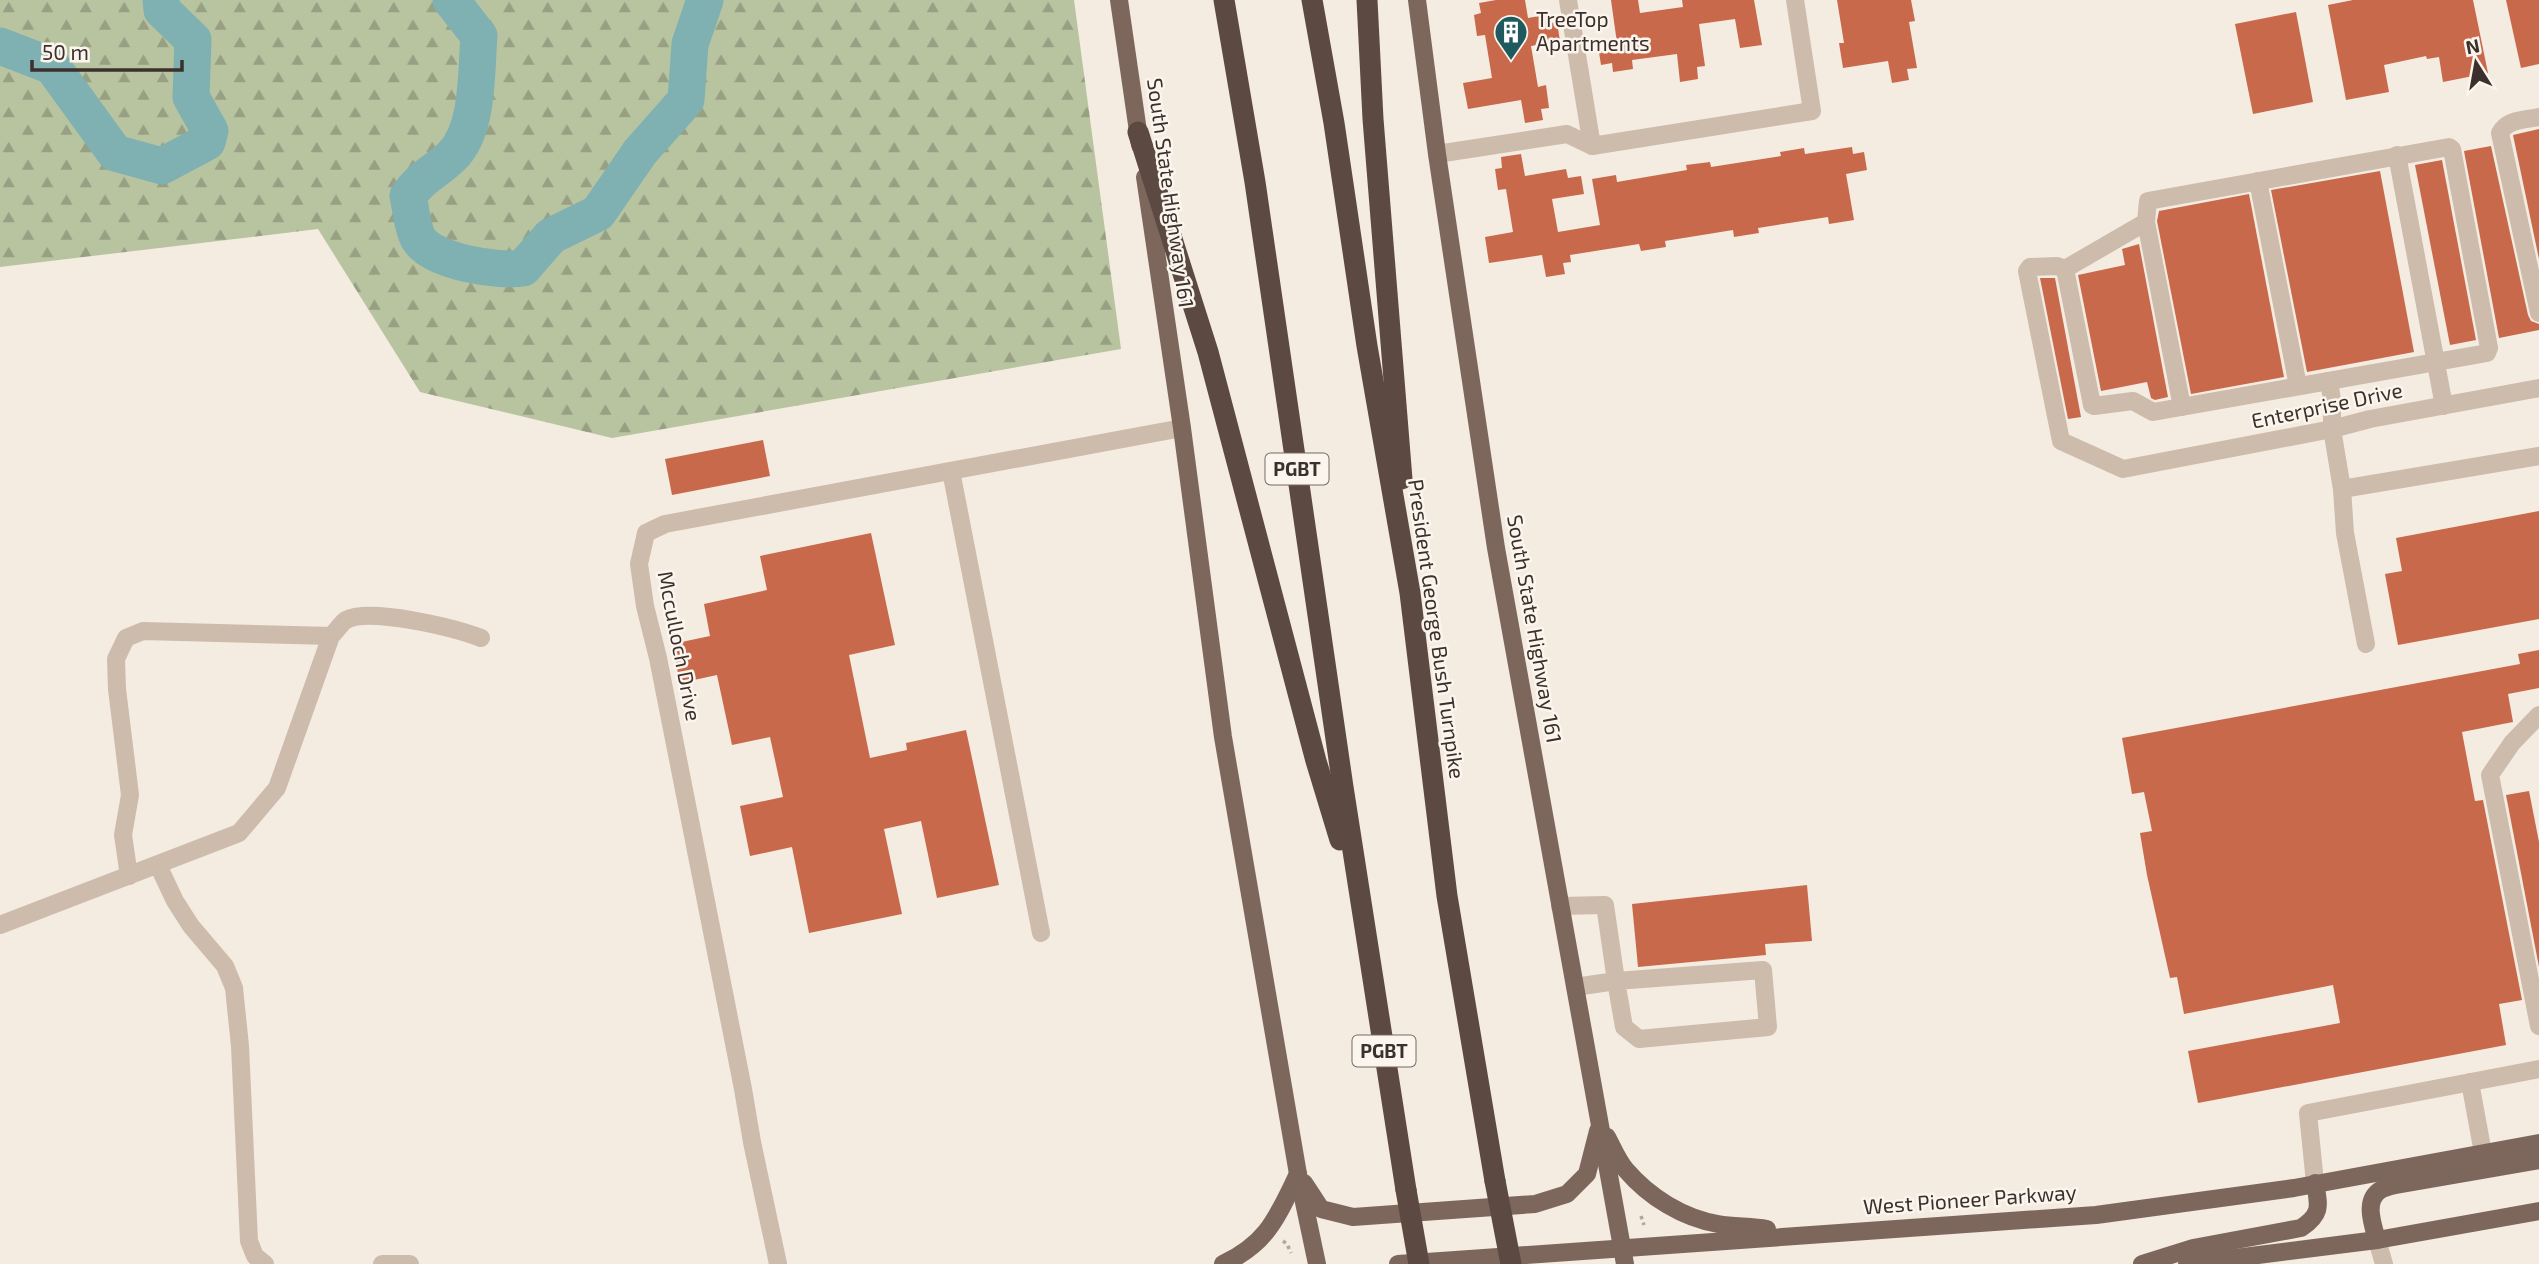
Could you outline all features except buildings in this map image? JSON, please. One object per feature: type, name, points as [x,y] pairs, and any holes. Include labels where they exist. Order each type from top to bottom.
[{"type":"highway","name":"PGBT","points":[[1224,0],[1257,196],[1362,912],[1419,1264]]},
{"type":"highway","name":"President George Bush Turnpike","points":[[1312,0],[1334,123],[1367,346],[1410,593],[1447,896],[1511,1264]]},
{"type":"highway","points":[[1367,0],[1373,119],[1410,593]]},
{"type":"highway","points":[[1138,132],[1208,352],[1316,761],[1362,912]]},
{"type":"main road","name":"South State Highway 161","points":[[1119,0],[1182,428],[1223,737],[1298,1174],[1317,1264]]},
{"type":"main road","name":"South State Highway 161","points":[[1417,0],[1437,154],[1496,548],[1623,1256]]},
{"type":"main road","points":[[1298,1174],[1321,1209],[1353,1217],[1535,1204],[1567,1194],[1587,1174],[1600,1125]]},
{"type":"main road","points":[[1600,1125],[1625,1168],[1648,1193],[1672,1208],[1697,1219],[1719,1224],[1803,1234]]},
{"type":"main road","name":"West Pioneer Parkway","points":[[1398,1264],[1623,1256],[1803,1234],[2096,1215],[2315,1184],[2539,1143]]},
{"type":"main road","points":[[2377,1240],[2370,1214],[2372,1201],[2379,1191],[2396,1185],[2539,1160]]},
{"type":"main road","points":[[1223,1264],[1261,1240],[1276,1219],[1298,1174]]},
{"type":"main road","points":[[2142,1264],[2193,1248],[2301,1228],[2317,1213],[2319,1203],[2315,1184]]},
{"type":"main road","points":[[2188,1264],[2270,1259],[2539,1211]]},
{"type":"street","points":[[1568,0],[1592,146]]},
{"type":"street","points":[[1437,154],[1567,134],[1592,146],[1812,111],[1795,0]]},
{"type":"street","points":[[2539,117],[2509,123],[2500,133],[2539,313]]},
{"type":"street","points":[[2146,222],[2065,269],[2094,407],[2133,401],[2153,412],[2182,407],[2298,386],[2487,353],[2487,334],[2452,149],[2447,146],[2148,201],[2146,222],[2182,407]]},
{"type":"street","points":[[2398,155],[2444,406]]},
{"type":"street","points":[[2258,181],[2298,386]]},
{"type":"street","name":"Enterprise Drive","points":[[2065,269],[2057,266],[2035,266],[2026,271],[2061,440],[2123,469],[2539,388]]},
{"type":"street","points":[[2329,381],[2332,429],[2342,489],[2344,533],[2366,644]]},
{"type":"street","name":"Mcculloch Drive","points":[[778,1264],[658,658],[645,607],[639,564],[646,533],[665,524],[1182,428]]},
{"type":"street","points":[[2342,489],[2539,456]]},
{"type":"street","points":[[951,471],[1041,933]]},
{"type":"street","points":[[0,925],[239,833],[277,788],[331,636],[346,620],[369,615],[454,628],[481,638]]},
{"type":"street","points":[[129,876],[123,835],[130,795],[116,659],[125,638],[143,631],[331,636]]},
{"type":"street","points":[[2539,715],[2512,743],[2490,775],[2539,1026]]},
{"type":"street","points":[[158,865],[180,909],[225,966],[234,988],[240,1046],[249,1241],[256,1256],[265,1264]]},
{"type":"street","points":[[1560,906],[1605,905],[1616,981],[1624,1027],[1639,1039],[1768,1027],[1763,970],[1616,981],[1575,987]]},
{"type":"street","points":[[2315,1184],[2308,1114],[2539,1069]]},
{"type":"street","points":[[2470,1082],[2483,1153]]},
{"type":"street","points":[[2377,1240],[2384,1264]]},
{"type":"street","points":[[382,1264],[410,1264]]},
{"type":"path","points":[[1634,1219],[1648,1214]]},
{"type":"path","points":[[1641,1216],[1644,1225]]},
{"type":"path","points":[[1277,1237],[1287,1244],[1291,1253]]},
{"type":"green space","points":[[0,0],[1074,0],[1121,349],[612,438],[420,392],[318,229],[0,267]]},
{"type":"waterway","points":[[0,46],[52,66],[115,153],[162,166],[207,142],[210,131],[191,97],[193,40],[162,10],[161,0]]},
{"type":"waterway","points":[[451,0],[479,36],[475,99],[461,145],[408,196],[413,223],[418,238],[437,253],[466,264],[512,269],[523,268],[551,236],[598,213],[640,152],[686,100],[690,44],[705,0]]},
{"type":"place","name":"TreeTop Apartments","points":[[1511,62]]}]
